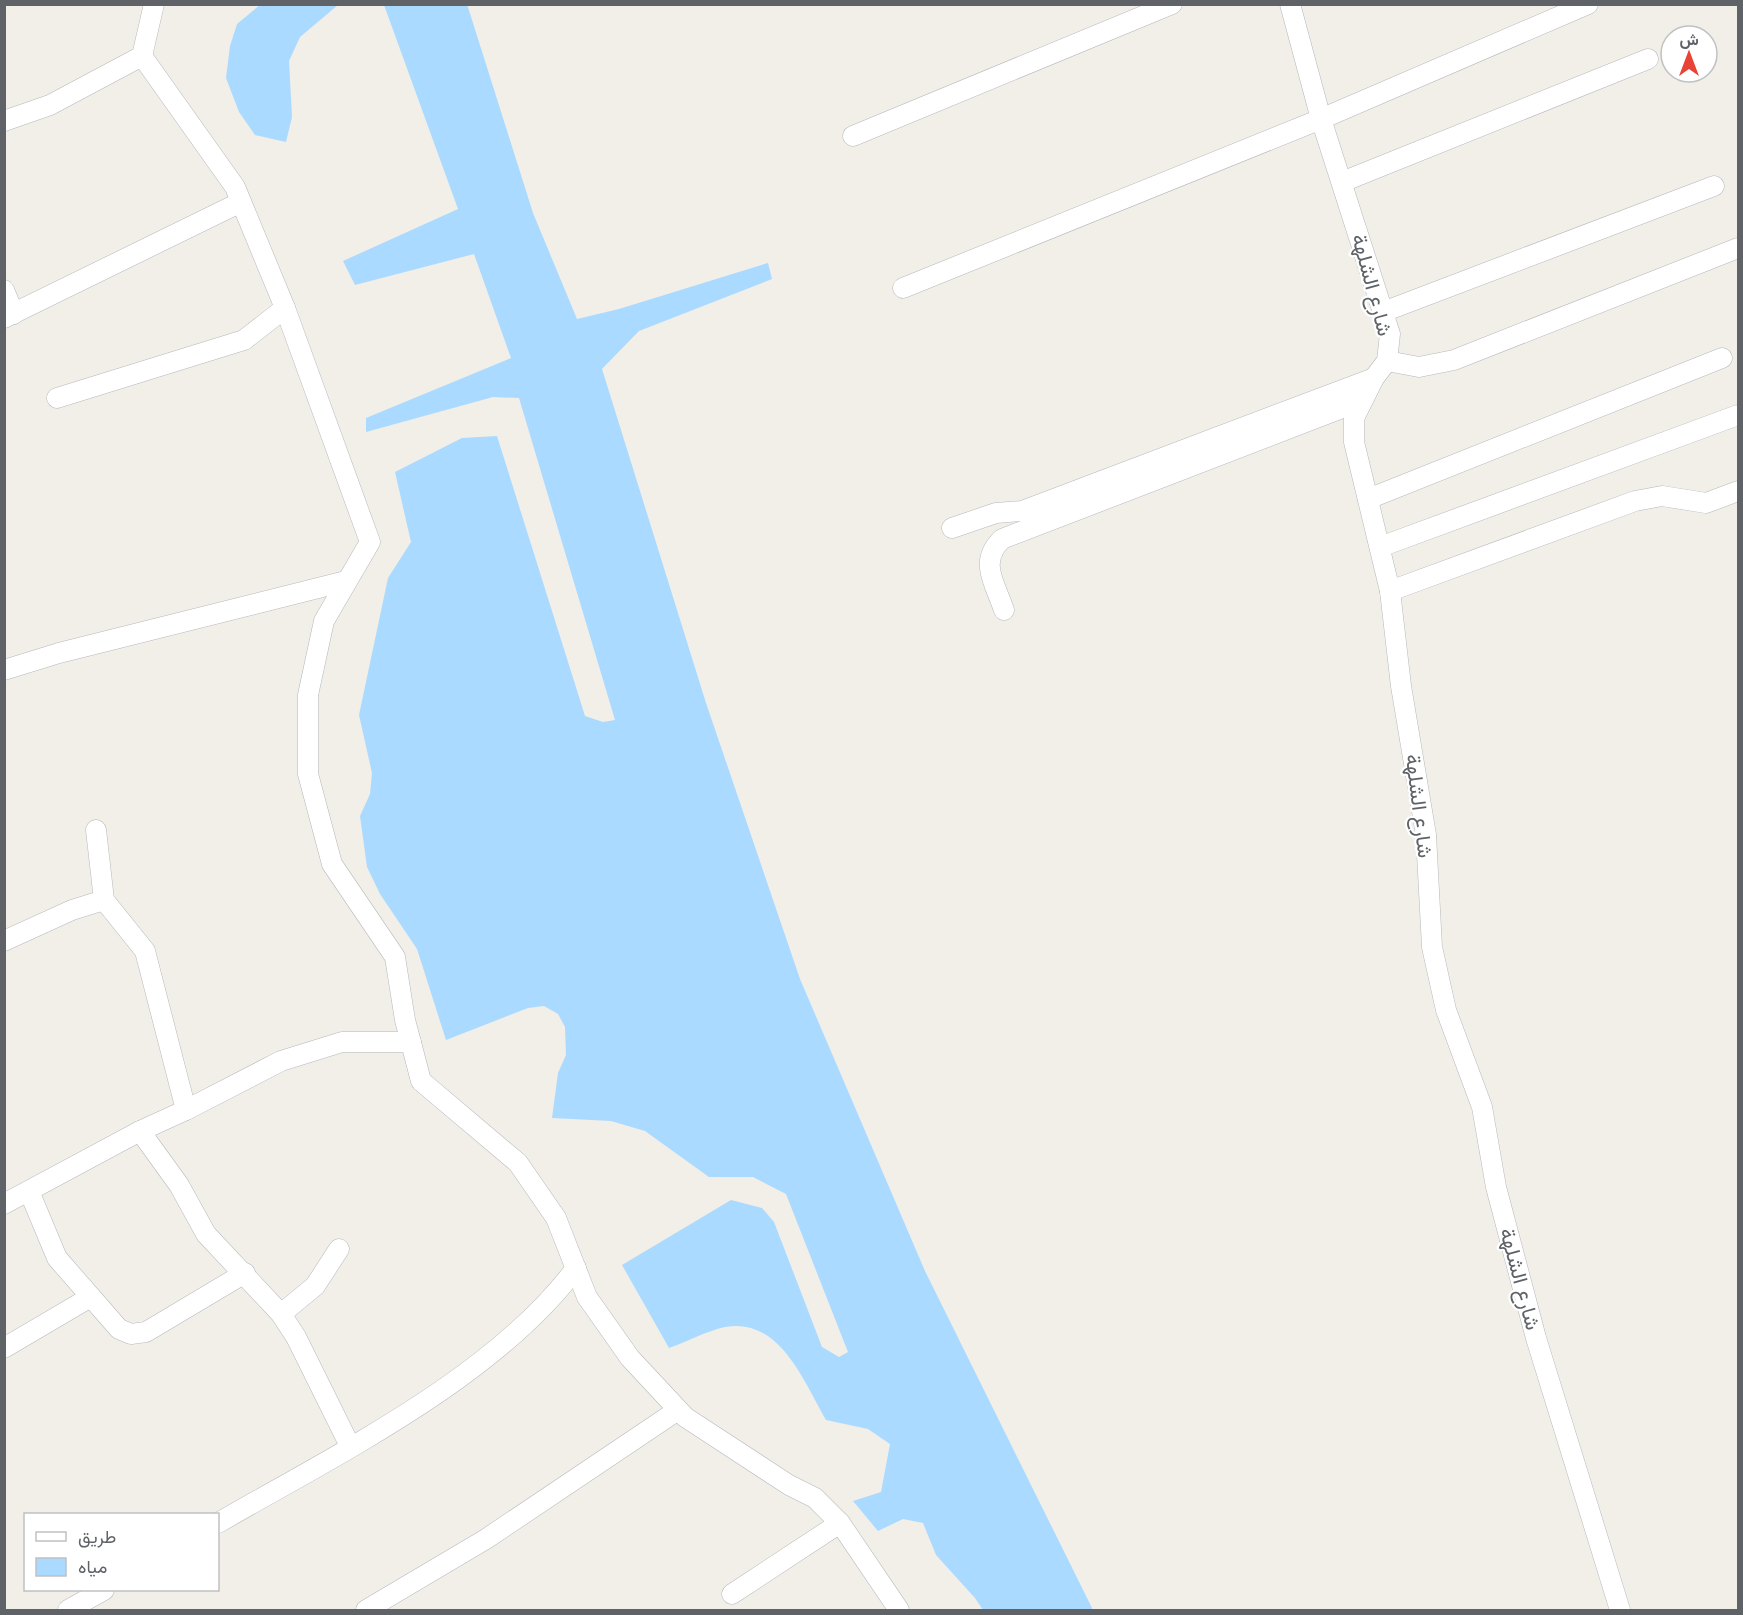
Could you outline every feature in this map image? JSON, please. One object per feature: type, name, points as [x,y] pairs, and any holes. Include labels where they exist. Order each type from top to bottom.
[{"type":"street","points":[[154,4],[142,56],[235,187],[285,308],[370,542],[324,621],[308,695],[308,774],[332,864],[395,957],[405,1020],[421,1081],[518,1162],[556,1218],[587,1297],[630,1358],[685,1417],[789,1485],[815,1498],[840,1523],[899,1611]]},
{"type":"street","points":[[853,136],[1172,4]]},
{"type":"street","name":"شارع الشلهة","points":[[1290,4],[1321,119],[1390,334],[1387,361],[1374,378],[1354,418],[1354,442],[1390,591],[1401,686],[1426,835],[1432,946],[1446,1010],[1482,1107],[1496,1187],[1536,1338],[1620,1611]]},
{"type":"street","points":[[903,288],[1321,119],[1588,4]]},
{"type":"street","points":[[4,121],[50,105],[142,56]]},
{"type":"street","points":[[1342,182],[1647,59]]},
{"type":"street","points":[[1383,312],[1714,186]]},
{"type":"street","points":[[4,290],[9,316],[241,202]]},
{"type":"street","points":[[1387,361],[1419,368],[1454,360],[1738,248]]},
{"type":"street","points":[[57,398],[244,340],[285,308]]},
{"type":"street","points":[[1368,499],[1722,358]]},
{"type":"street","points":[[952,528],[996,513],[1022,511],[1374,378]]},
{"type":"street","points":[[1005,610],[988,565],[992,549],[1002,539],[1363,400]]},
{"type":"street","points":[[1380,547],[1738,415]]},
{"type":"street","points":[[1390,591],[1635,501],[1662,496],[1706,503],[1738,491]]},
{"type":"street","points":[[4,670],[59,653],[346,581]]},
{"type":"street","points":[[96,831],[104,900],[145,951],[186,1110]]},
{"type":"street","points":[[4,942],[72,910],[104,900]]},
{"type":"street","points":[[4,1204],[140,1131],[186,1110],[281,1060],[342,1042],[411,1042]]},
{"type":"street","points":[[140,1131],[179,1185],[206,1234],[281,1314],[296,1337],[350,1446]]},
{"type":"street","points":[[29,1191],[57,1258],[89,1298],[119,1329],[131,1334],[146,1332],[244,1273]]},
{"type":"street","points":[[281,1314],[315,1286],[339,1249]]},
{"type":"street","points":[[219,1522],[452,1384],[532,1319],[576,1268]]},
{"type":"street","points":[[4,1348],[89,1298]]},
{"type":"street","points":[[366,1611],[377,1601],[486,1539],[678,1410]]},
{"type":"street","points":[[732,1594],[840,1523]]},
{"type":"street","points":[[68,1611],[102,1591]]},
{"type":"water","points":[[261,4],[338,5],[300,37],[289,61],[292,117],[286,142],[255,135],[239,112],[226,78],[230,46],[237,24]]},
{"type":"water","points":[[467,4],[533,213],[577,319],[619,309],[768,263],[772,279],[639,331],[602,369],[706,703],[800,979],[925,1271],[1093,1610],[983,1610],[936,1555],[923,1523],[903,1519],[878,1531],[853,1501],[881,1492],[890,1444],[868,1429],[826,1420],[799,1371],[788,1356],[775,1342],[761,1332],[744,1327],[725,1327],[669,1348],[622,1265],[731,1200],[762,1208],[774,1222],[822,1347],[839,1357],[848,1352],[786,1194],[753,1177],[709,1177],[645,1131],[611,1121],[552,1118],[558,1073],[566,1055],[565,1027],[558,1014],[544,1006],[528,1008],[446,1040],[417,949],[380,894],[367,867],[360,816],[370,794],[372,773],[359,715],[388,578],[411,542],[395,472],[462,438],[497,436],[585,716],[603,722],[615,720],[519,398],[493,397],[366,432],[366,418],[511,358],[474,254],[355,285],[343,261],[458,209],[384,5]]}]
